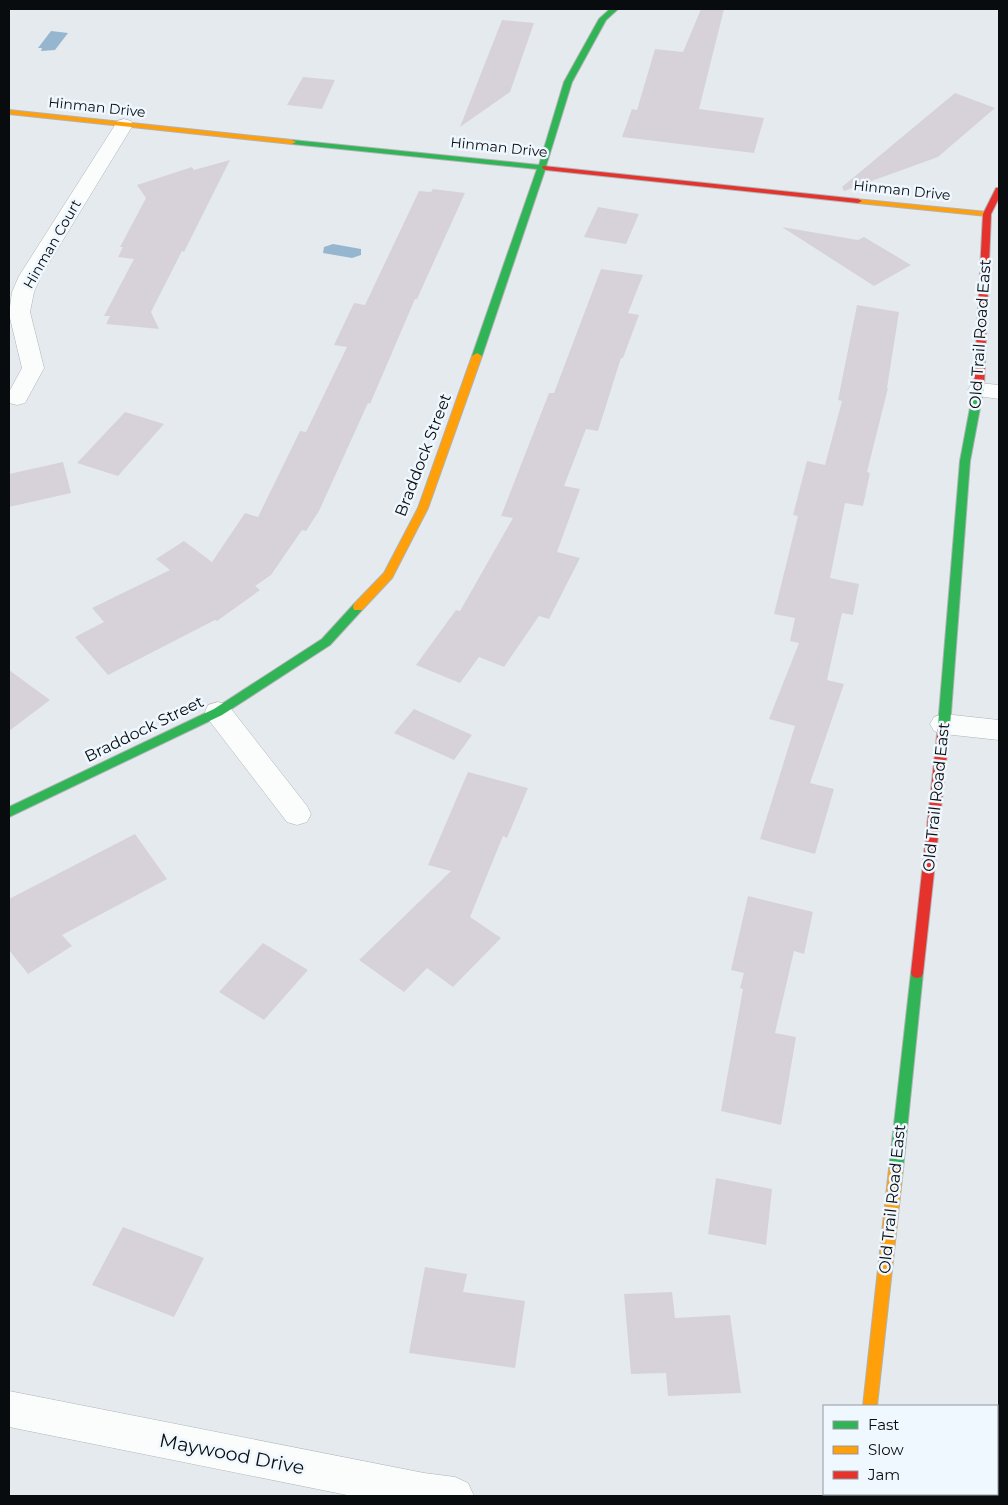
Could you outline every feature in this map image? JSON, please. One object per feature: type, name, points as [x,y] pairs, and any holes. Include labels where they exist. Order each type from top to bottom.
[{"type":"street","name":"Braddock Street","points":[[9,812],[218,712],[326,642],[388,575],[424,508],[542,167],[568,82],[603,19],[614,9]]},
{"type":"street","name":"Hinman Drive","points":[[9,112],[987,214]]},
{"type":"street","name":"Hinman Court","points":[[17,398],[33,368],[19,312],[23,292],[44,254],[124,125]]},
{"type":"street","name":"Old Trail Road East","points":[[870,1405],[944,724],[965,461],[989,391],[987,214],[999,190]]},
{"type":"street","points":[[218,712],[296,814]]},
{"type":"street","points":[[944,724],[999,730]]},
{"type":"street","name":"Maywood Drive","points":[[9,1409],[434,1495]]},
{"type":"water","points":[[51,31],[68,33],[55,50],[41,51],[42,48],[38,48]]},
{"type":"water","points":[[333,244],[361,249],[361,255],[352,258],[323,253],[324,247]]},
{"type":"building","points":[[701,9],[724,9],[699,109],[764,118],[754,153],[622,137],[632,109],[637,110],[655,49],[683,52]]},
{"type":"building","points":[[502,20],[534,23],[510,92],[460,127]]},
{"type":"building","points":[[303,77],[335,80],[322,109],[287,105]]},
{"type":"building","points":[[955,93],[995,108],[938,157],[844,191],[842,187]]},
{"type":"building","points":[[230,160],[184,252],[182,251],[151,312],[159,329],[106,324],[110,316],[104,316],[134,259],[118,257],[123,247],[120,247],[146,198],[137,185],[192,167],[194,170]]},
{"type":"building","points":[[433,189],[465,193],[417,299],[415,299],[370,404],[368,403],[319,511],[306,531],[302,530],[271,575],[255,586],[260,590],[217,621],[215,620],[108,675],[75,637],[104,622],[92,608],[170,570],[156,559],[184,541],[212,562],[245,513],[258,517],[300,431],[306,432],[347,347],[334,345],[354,303],[365,305],[419,191],[431,192]]},
{"type":"building","points":[[598,207],[639,214],[626,244],[584,237]]},
{"type":"building","points":[[782,227],[858,240],[864,237],[911,265],[874,286]]},
{"type":"building","points":[[601,269],[643,275],[628,313],[639,315],[623,358],[621,358],[598,431],[586,429],[564,486],[580,489],[557,552],[580,558],[549,619],[539,616],[504,667],[479,657],[460,683],[416,665],[456,610],[460,611],[513,518],[501,516],[549,393],[554,393]]},
{"type":"building","points":[[857,305],[899,312],[888,388],[867,472],[870,473],[863,506],[845,503],[830,578],[859,584],[853,615],[842,613],[827,680],[844,684],[810,783],[834,789],[815,854],[760,839],[795,726],[769,719],[799,643],[790,641],[795,618],[774,614],[798,516],[793,515],[807,461],[825,465],[842,401],[838,400]]},
{"type":"building","points":[[125,412],[164,424],[118,476],[77,463]]},
{"type":"building","points":[[63,462],[71,493],[9,507],[9,474]]},
{"type":"building","points":[[9,670],[50,700],[9,731]]},
{"type":"building","points":[[414,709],[472,735],[454,760],[394,733]]},
{"type":"building","points":[[468,772],[528,788],[507,838],[503,836],[470,917],[501,938],[453,987],[427,968],[404,992],[359,960],[451,871],[428,865]]},
{"type":"building","points":[[135,834],[167,879],[62,935],[72,946],[28,974],[9,950],[9,899]]},
{"type":"building","points":[[748,896],[813,912],[804,954],[794,951],[775,1033],[796,1037],[781,1125],[721,1111],[743,989],[740,988],[744,973],[731,970]]},
{"type":"building","points":[[263,943],[308,970],[264,1020],[219,992]]},
{"type":"building","points":[[716,1178],[772,1189],[766,1245],[708,1234]]},
{"type":"building","points":[[123,1227],[204,1258],[174,1317],[92,1285]]},
{"type":"building","points":[[425,1267],[467,1274],[463,1292],[525,1301],[515,1368],[409,1353]]},
{"type":"building","points":[[672,1292],[675,1318],[730,1315],[741,1393],[668,1396],[666,1373],[631,1374],[624,1294]]},
{"type":"traffic: fast","points":[[477,356],[542,167],[568,82],[603,19],[614,9]]},
{"type":"traffic: fast","points":[[292,142],[546,168]]},
{"type":"traffic: fast","points":[[944,726],[965,461],[979,387]]},
{"type":"traffic: fast","points":[[9,812],[218,712],[326,642],[358,607]]},
{"type":"traffic: fast","points":[[896,1169],[917,973]]},
{"type":"traffic: slow","points":[[9,112],[292,142]]},
{"type":"traffic: slow","points":[[858,201],[987,214]]},
{"type":"traffic: slow","points":[[358,607],[388,575],[423,508],[477,356]]},
{"type":"traffic: slow","points":[[870,1405],[896,1169]]},
{"type":"traffic: jam","points":[[546,168],[858,201]]},
{"type":"traffic: jam","points":[[979,387],[987,214],[999,190]]},
{"type":"traffic: jam","points":[[917,973],[944,726]]}]
